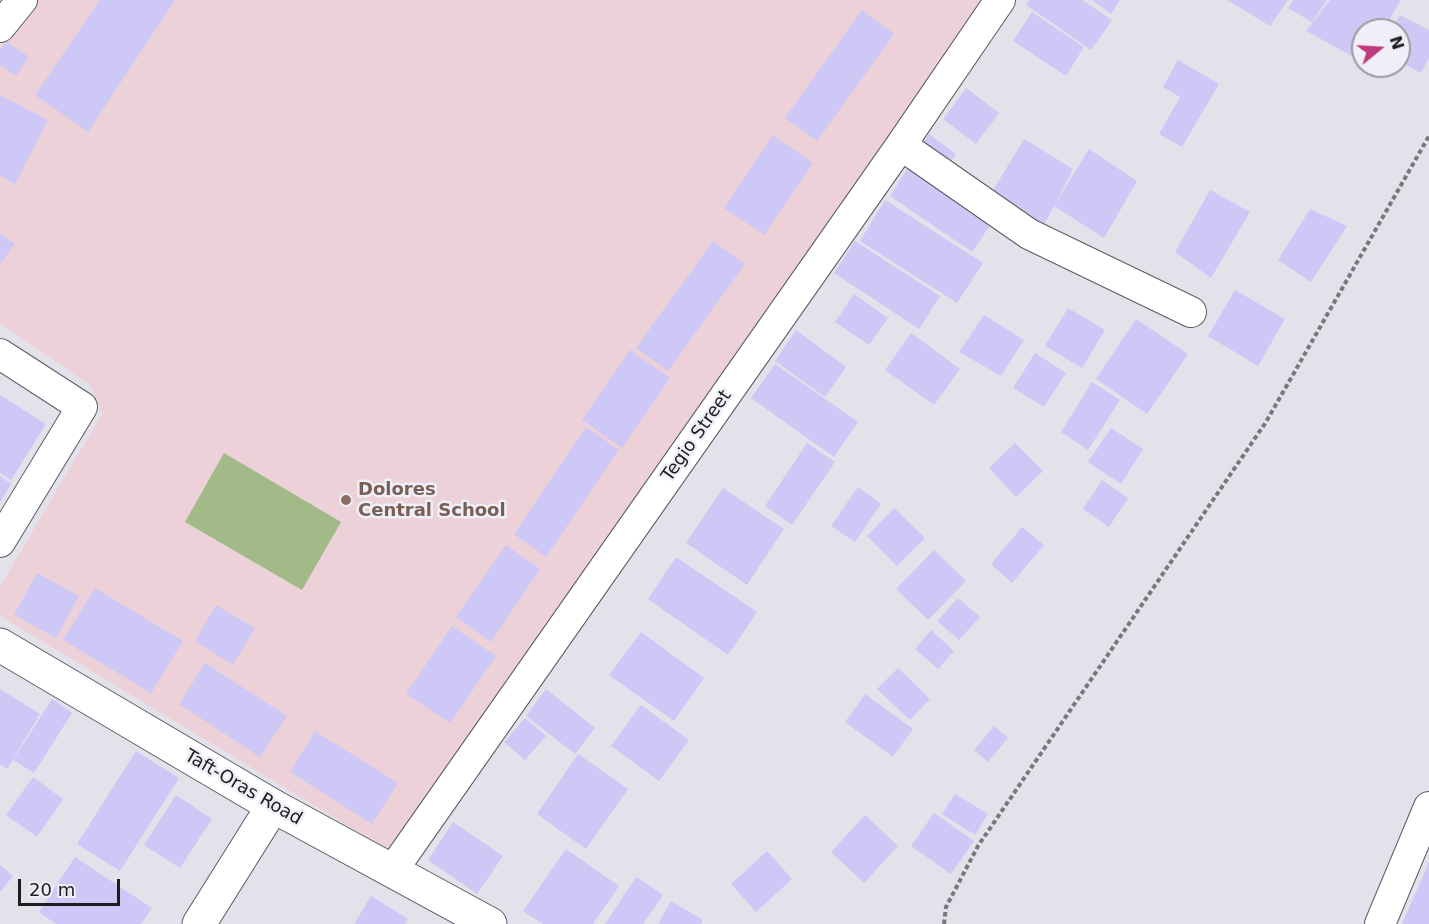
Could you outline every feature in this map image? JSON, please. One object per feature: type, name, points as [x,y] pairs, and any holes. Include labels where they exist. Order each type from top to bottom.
[{"type":"main road","name":"Taft-Oras Road","points":[[0,645],[273,806],[490,924]]},
{"type":"main road","points":[[199,924],[273,806]]},
{"type":"street","points":[[0,27],[22,0]]},
{"type":"street","name":"Tegio Street","points":[[392,871],[901,146],[1000,0]]},
{"type":"street","points":[[901,146],[1029,234],[1191,312]]},
{"type":"street","points":[[0,354],[82,407],[0,542]]},
{"type":"street","points":[[1380,924],[1429,807]]},
{"type":"path","points":[[944,924],[946,907],[978,846],[1266,422],[1429,136]]},
{"type":"shaded area","name":"Dolores Central School","points":[[35,0],[992,0],[393,853],[0,616],[0,586],[102,414],[90,385],[0,324],[0,45]]},
{"type":"green space","points":[[224,453],[341,522],[302,590],[185,522]]},
{"type":"building","points":[[100,0],[175,0],[88,132],[35,95]]},
{"type":"building","points":[[1029,0],[1082,0],[1112,20],[1091,50],[1026,5]]},
{"type":"building","points":[[1092,0],[1120,0],[1111,14]]},
{"type":"building","points":[[1227,0],[1288,0],[1270,26]]},
{"type":"building","points":[[1293,0],[1327,0],[1312,22],[1288,8]]},
{"type":"building","points":[[1330,0],[1401,0],[1390,18],[1351,18],[1351,55],[1306,31]]},
{"type":"building","points":[[862,10],[894,34],[817,141],[785,118]]},
{"type":"building","points":[[1032,12],[1084,47],[1066,76],[1013,41]]},
{"type":"building","points":[[1411,21],[1429,30],[1429,58],[1421,73],[1411,68]]},
{"type":"building","points":[[6,41],[29,57],[16,76],[0,65],[0,50]]},
{"type":"building","points":[[1178,60],[1219,84],[1182,147],[1159,134],[1180,97],[1163,87]]},
{"type":"building","points":[[966,88],[999,113],[976,144],[943,119]]},
{"type":"building","points":[[0,95],[48,120],[15,184],[0,176]]},
{"type":"building","points":[[929,134],[956,154],[945,169],[918,150]]},
{"type":"building","points":[[773,135],[813,163],[764,235],[724,208]]},
{"type":"building","points":[[1024,139],[1073,169],[1043,227],[987,200]]},
{"type":"building","points":[[1089,149],[1137,181],[1104,238],[1054,206]]},
{"type":"building","points":[[910,165],[993,221],[972,252],[890,196]]},
{"type":"building","points":[[1210,190],[1250,212],[1211,278],[1175,252]]},
{"type":"building","points":[[885,200],[983,263],[957,303],[860,241]]},
{"type":"building","points":[[1310,209],[1347,226],[1311,282],[1278,260]]},
{"type":"building","points":[[0,233],[15,244],[0,264]]},
{"type":"building","points":[[713,241],[745,264],[668,371],[636,348]]},
{"type":"building","points":[[855,241],[940,296],[919,329],[834,273]]},
{"type":"building","points":[[1235,290],[1285,319],[1258,366],[1208,336]]},
{"type":"building","points":[[854,294],[888,318],[869,345],[835,322]]},
{"type":"building","points":[[1068,308],[1105,330],[1082,368],[1045,346]]},
{"type":"building","points":[[984,315],[1024,340],[1001,376],[959,352]]},
{"type":"building","points":[[1136,319],[1188,354],[1147,414],[1096,379]]},
{"type":"building","points":[[796,330],[846,367],[825,397],[775,361]]},
{"type":"building","points":[[911,333],[960,369],[934,405],[885,370]]},
{"type":"building","points":[[630,350],[670,378],[622,448],[582,420]]},
{"type":"building","points":[[1035,353],[1066,373],[1044,407],[1013,388]]},
{"type":"building","points":[[775,364],[858,422],[834,457],[751,398]]},
{"type":"building","points":[[1092,382],[1120,400],[1088,450],[1061,432]]},
{"type":"building","points":[[0,395],[46,424],[11,480],[0,473]]},
{"type":"building","points":[[586,427],[619,450],[546,557],[514,534]]},
{"type":"building","points":[[1111,428],[1143,449],[1121,484],[1088,462]]},
{"type":"building","points":[[807,443],[835,462],[792,525],[765,506]]},
{"type":"building","points":[[1015,443],[1043,471],[1016,497],[989,468]]},
{"type":"building","points":[[0,476],[11,484],[0,502]]},
{"type":"building","points":[[1102,480],[1128,498],[1109,527],[1083,509]]},
{"type":"building","points":[[858,487],[881,504],[855,542],[831,526]]},
{"type":"building","points":[[723,488],[784,529],[747,585],[686,543]]},
{"type":"building","points":[[894,508],[925,538],[897,566],[867,536]]},
{"type":"building","points":[[1022,527],[1044,545],[1012,583],[991,564]]},
{"type":"building","points":[[506,545],[540,569],[491,642],[456,617]]},
{"type":"building","points":[[934,550],[966,581],[928,620],[896,589]]},
{"type":"building","points":[[676,557],[757,612],[728,655],[648,599]]},
{"type":"building","points":[[37,573],[79,596],[56,638],[14,615]]},
{"type":"building","points":[[95,588],[183,641],[151,693],[63,640]]},
{"type":"building","points":[[958,598],[980,617],[959,640],[937,621]]},
{"type":"building","points":[[216,605],[255,628],[233,665],[195,641]]},
{"type":"building","points":[[452,626],[496,656],[450,723],[406,694]]},
{"type":"building","points":[[931,630],[954,651],[938,669],[915,649]]},
{"type":"building","points":[[641,632],[704,678],[674,721],[609,675]]},
{"type":"building","points":[[205,663],[287,716],[260,757],[179,704]]},
{"type":"building","points":[[898,668],[930,699],[910,720],[877,689]]},
{"type":"building","points":[[0,689],[40,714],[7,769],[0,764]]},
{"type":"building","points":[[546,689],[595,728],[575,754],[526,716]]},
{"type":"building","points":[[865,694],[913,729],[893,757],[845,722]]},
{"type":"building","points":[[52,699],[72,713],[34,773],[13,760]]},
{"type":"building","points":[[641,705],[689,740],[659,781],[611,746]]},
{"type":"building","points":[[525,718],[546,736],[525,760],[504,742]]},
{"type":"building","points":[[994,726],[1008,738],[988,762],[974,750]]},
{"type":"building","points":[[315,731],[398,783],[372,824],[290,772]]},
{"type":"building","points":[[136,751],[179,778],[120,871],[77,844]]},
{"type":"building","points":[[578,754],[628,789],[586,849],[537,814]]},
{"type":"building","points":[[33,777],[63,799],[37,837],[6,815]]},
{"type":"building","points":[[955,794],[988,814],[975,835],[942,814]]},
{"type":"building","points":[[176,795],[212,819],[180,868],[144,845]]},
{"type":"building","points":[[934,813],[974,841],[951,874],[911,846]]},
{"type":"building","points":[[865,815],[898,846],[864,883],[831,852]]},
{"type":"building","points":[[453,822],[503,856],[477,894],[428,860]]},
{"type":"building","points":[[566,849],[619,886],[593,924],[543,924],[523,911]]},
{"type":"building","points":[[767,851],[792,879],[756,912],[731,884]]},
{"type":"building","points":[[75,857],[152,908],[141,924],[56,924],[39,912]]},
{"type":"building","points":[[1429,862],[1429,924],[1402,924]]},
{"type":"building","points":[[0,865],[13,876],[0,892]]},
{"type":"building","points":[[636,877],[663,895],[643,924],[605,924]]},
{"type":"building","points":[[371,896],[408,919],[405,924],[354,924]]},
{"type":"building","points":[[671,901],[703,920],[700,924],[658,924]]},
{"type":"place","name":"Dolores Central School","points":[[346,500]]}]
